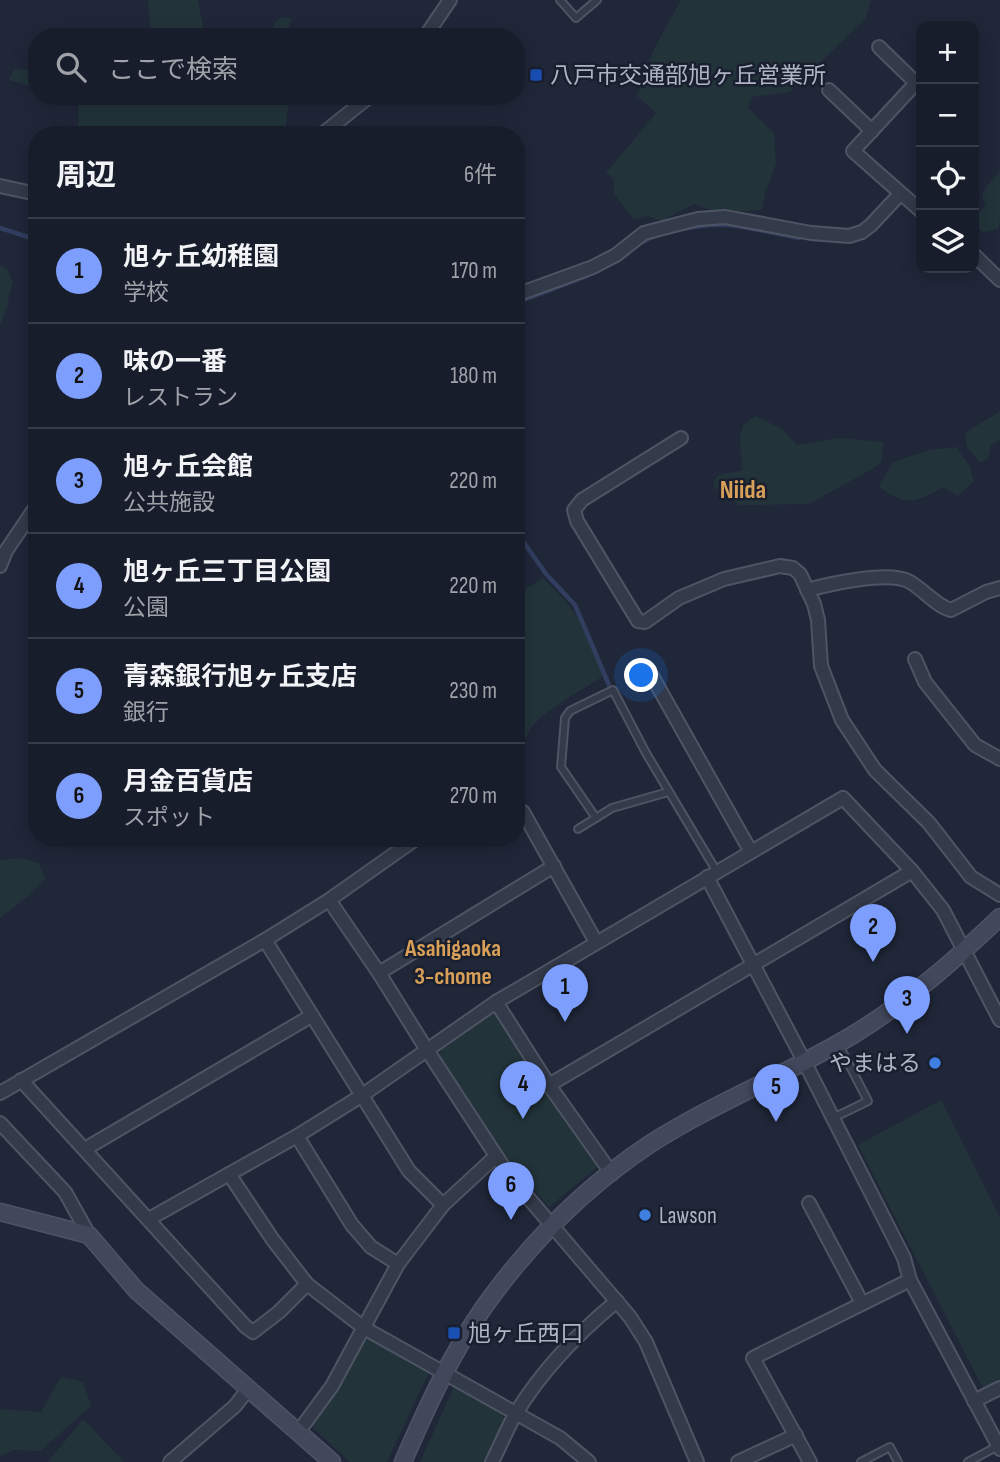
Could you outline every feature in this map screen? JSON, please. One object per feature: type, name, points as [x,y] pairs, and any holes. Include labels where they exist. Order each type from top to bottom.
[{"type":"street","points":[[431,28],[450,0]]},
{"type":"street","points":[[879,47],[916,83],[853,151],[920,210]]},
{"type":"street","points":[[829,90],[872,131]]},
{"type":"street","points":[[332,126],[358,105]]},
{"type":"street","points":[[0,186],[28,192]]},
{"type":"street","points":[[525,292],[593,267],[616,255],[644,233],[698,219],[725,217],[811,233],[849,236],[862,232],[871,225],[900,194]]},
{"type":"street","points":[[979,260],[1000,280]]},
{"type":"street","points":[[681,438],[582,500],[574,510],[577,521],[638,621],[645,622],[679,598],[724,579],[780,566],[793,568],[800,574],[814,604],[818,620],[821,666],[842,720],[875,770],[929,823],[971,877],[1000,895]]},
{"type":"street","points":[[0,566],[6,551],[28,518]]},
{"type":"street","points":[[807,590],[840,581],[903,578],[944,608],[951,610],[1000,588]]},
{"type":"street","points":[[915,659],[925,682],[975,745],[1000,759]]},
{"type":"street","points":[[652,677],[751,852]]},
{"type":"street","points":[[149,1219],[297,1136],[361,1096],[496,1002],[843,797],[912,871],[943,910],[1000,1020]]},
{"type":"street","points":[[525,815],[596,942]]},
{"type":"street","points":[[0,1093],[265,940],[329,900],[404,847]]},
{"type":"street","points":[[379,973],[554,866]]},
{"type":"street","points":[[550,1085],[752,963],[912,871]]},
{"type":"street","points":[[712,874],[752,963],[904,1258],[911,1280],[999,1448]]},
{"type":"street","points":[[329,900],[508,1174],[617,1301],[646,1342],[697,1462]]},
{"type":"street","points":[[403,1462],[445,1373],[483,1308],[552,1225],[648,1146],[684,1123],[838,1043],[886,1013],[965,951],[1000,917]]},
{"type":"street","points":[[265,940],[409,1171],[443,1205]]},
{"type":"street","points":[[496,1002],[612,1174]]},
{"type":"street","points":[[85,1149],[311,1016]]},
{"type":"street","points":[[21,1080],[253,1332],[279,1312],[307,1284]]},
{"type":"street","points":[[0,1123],[65,1192],[89,1235],[136,1290],[332,1462]]},
{"type":"street","points":[[297,1136],[352,1225],[371,1247],[398,1264]]},
{"type":"street","points":[[299,1431],[332,1386],[398,1264],[443,1205],[496,1156]]},
{"type":"street","points":[[229,1174],[273,1240],[307,1284],[364,1328],[560,1438],[589,1462]]},
{"type":"street","points":[[809,1203],[862,1303]]},
{"type":"street","points":[[0,1212],[89,1235]]},
{"type":"street","points":[[810,1462],[753,1358],[911,1280]]},
{"type":"street","points":[[492,1462],[516,1414],[550,1365],[576,1336],[617,1301]]},
{"type":"street","points":[[170,1462],[235,1406],[249,1388]]},
{"type":"street","points":[[974,1401],[1000,1388]]},
{"type":"street","points":[[738,1462],[796,1435]]},
{"type":"lane","points":[[560,0],[576,18],[597,0]]},
{"type":"lane","points":[[596,818],[561,768],[565,718],[570,711],[613,690],[712,874]]},
{"type":"lane","points":[[578,829],[612,808],[668,792]]},
{"type":"lane","points":[[833,1118],[868,1101],[838,1043]]},
{"type":"lane","points":[[861,1462],[890,1447],[898,1462]]},
{"type":"lane","points":[[968,1462],[999,1448]]},
{"type":"shaded area","points":[[148,0],[198,0],[203,28],[150,28]]},
{"type":"shaded area","points":[[681,0],[871,0],[865,19],[790,92],[752,97],[748,108],[774,133],[776,164],[762,210],[719,213],[694,204],[661,221],[648,216],[633,219],[614,193],[614,179],[606,173],[656,113],[637,96],[654,49]]},
{"type":"shaded area","points":[[283,17],[291,18],[289,28],[273,28],[275,22]]},
{"type":"shaded area","points":[[14,69],[28,70],[28,85],[9,80]]},
{"type":"shaded area","points":[[78,105],[288,105],[286,126],[78,126]]},
{"type":"shaded area","points":[[1000,172],[998,229],[983,232],[979,229],[979,212],[986,205],[982,196],[985,188]]},
{"type":"shaded area","points":[[0,265],[7,269],[13,282],[0,325]]},
{"type":"shaded area","points":[[1000,411],[1000,439],[991,445],[988,458],[980,463],[967,447],[965,433]]},
{"type":"shaded area","points":[[755,416],[782,429],[797,445],[838,438],[884,442],[881,462],[809,504],[739,505],[713,486],[717,476],[742,470],[740,438],[743,425]]},
{"type":"shaded area","points":[[956,447],[969,465],[974,481],[958,496],[943,487],[918,499],[903,500],[879,486],[893,462],[929,450]]},
{"type":"shaded area","points":[[543,578],[568,604],[579,620],[603,676],[538,720],[525,741],[525,589]]},
{"type":"shaded area","points":[[20,858],[39,863],[45,879],[0,918],[0,860]]},
{"type":"shaded area","points":[[492,1013],[501,1016],[600,1165],[549,1207],[500,1152],[438,1060],[442,1049]]},
{"type":"shaded area","points":[[941,1100],[1000,1218],[1000,1381],[984,1390],[858,1145]]},
{"type":"shaded area","points":[[373,1337],[429,1372],[387,1462],[350,1462],[311,1426],[335,1392],[362,1342]]},
{"type":"shaded area","points":[[61,1377],[83,1382],[91,1406],[40,1451],[13,1450],[0,1457],[0,1409],[41,1412]]},
{"type":"shaded area","points":[[454,1387],[500,1411],[505,1421],[484,1462],[420,1462]]},
{"type":"shaded area","points":[[83,1419],[123,1461],[123,1462],[48,1462]]},
{"type":"waterway","points":[[642,242],[672,231],[719,225],[746,227],[799,238]]},
{"type":"waterway","points":[[0,228],[28,237]]},
{"type":"waterway","points":[[525,300],[587,276]]},
{"type":"waterway","points":[[525,544],[546,574],[575,605],[609,685]]},
{"type":"place","name":"八戸市交通部旭ヶ丘営業所","points":[[536,75]]},
{"type":"place","name":"味の一番","points":[[873,962]]},
{"type":"place","name":"旭ヶ丘幼稚園","points":[[565,1022]]},
{"type":"place","name":"旭ヶ丘会館","points":[[907,1034]]},
{"type":"place","name":"やまはる","points":[[935,1063]]},
{"type":"place","name":"旭ヶ丘三丁目公園","points":[[523,1119]]},
{"type":"place","name":"青森銀行旭ヶ丘支店","points":[[776,1122]]},
{"type":"place","name":"Lawson","points":[[645,1215]]},
{"type":"place","name":"月金百貨店","points":[[511,1220]]},
{"type":"place","name":"旭ヶ丘西口","points":[[454,1333]]},
{"type":"district","name":"Niida","points":[[743,489]]},
{"type":"district","name":"Asahigaoka 3-chome","points":[[453,962]]}]
